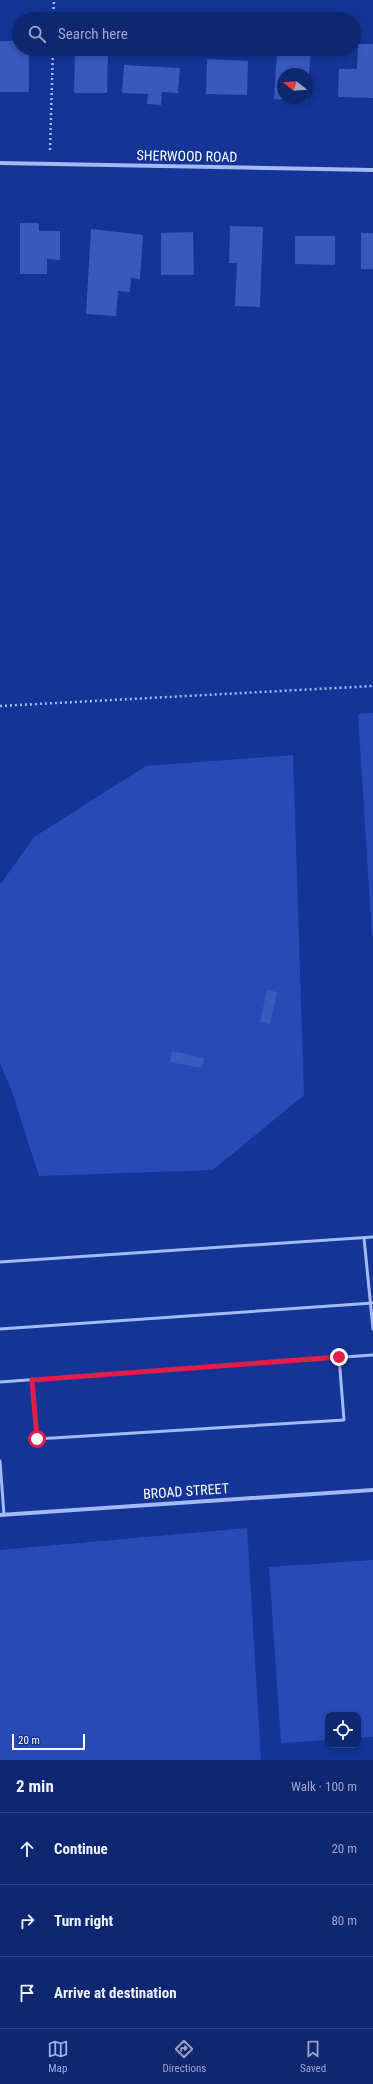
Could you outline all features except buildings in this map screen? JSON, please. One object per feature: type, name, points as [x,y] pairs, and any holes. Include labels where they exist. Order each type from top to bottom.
[{"type":"street","name":"SHERWOOD ROAD","points":[[0,163],[373,170]]},
{"type":"street","name":"BROAD STREET","points":[[2,1515],[373,1490]]},
{"type":"lane","points":[[0,1262],[373,1237]]},
{"type":"lane","points":[[364,1238],[372,1303],[373,1329]]},
{"type":"lane","points":[[0,1329],[372,1303]]},
{"type":"lane","points":[[0,1382],[373,1354]]},
{"type":"lane","points":[[32,1380],[37,1439],[344,1420],[339,1357]]},
{"type":"lane","points":[[0,1461],[2,1515]]},
{"type":"path","points":[[53,12],[54,0]]},
{"type":"path","points":[[50,164],[52,56]]},
{"type":"path","points":[[0,706],[373,686]]},
{"type":"shaded area","points":[[373,713],[373,935],[372,935],[358,714]]},
{"type":"shaded area","points":[[293,755],[304,1095],[213,1170],[39,1176],[11,1089],[0,1063],[0,885],[34,837],[146,766]]},
{"type":"shaded area","points":[[247,1528],[261,1760],[0,1760],[0,1550]]},
{"type":"shaded area","points":[[373,1560],[373,1737],[361,1738],[361,1712],[325,1712],[325,1740],[281,1743],[269,1567]]},
{"type":"route","points":[[37,1439],[32,1380],[339,1357]]}]
